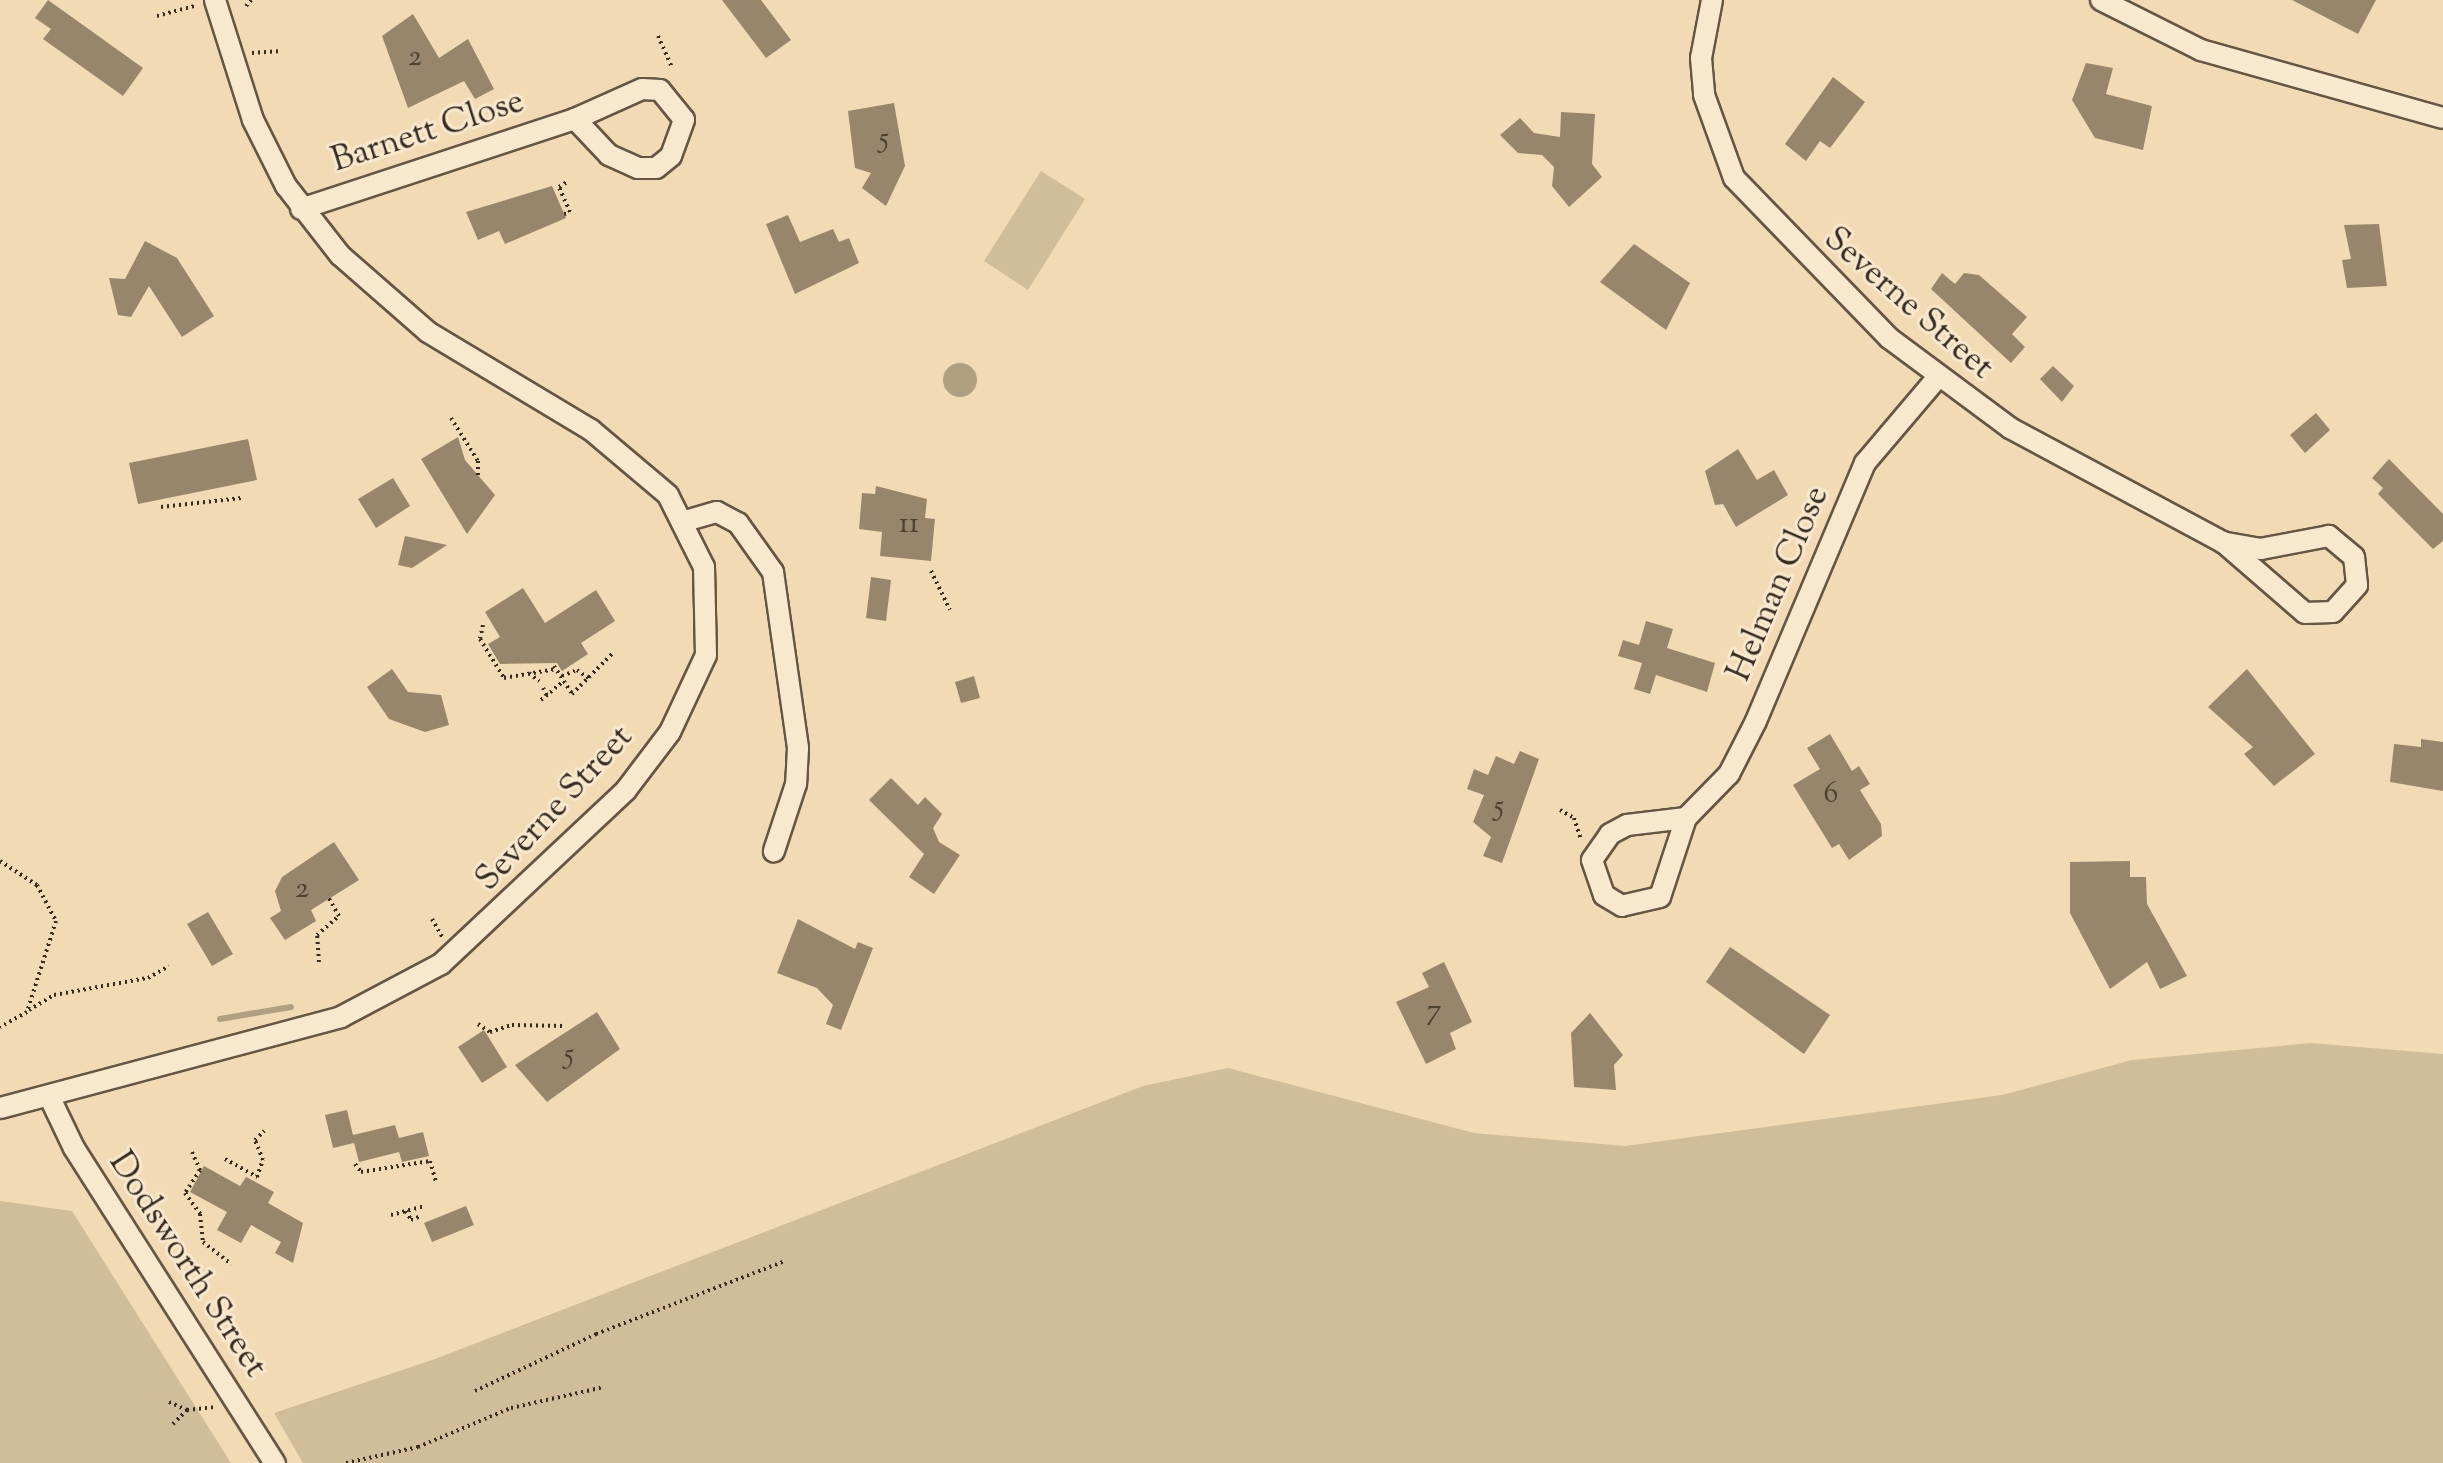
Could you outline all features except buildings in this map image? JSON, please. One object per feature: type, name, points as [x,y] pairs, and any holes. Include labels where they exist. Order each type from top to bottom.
[{"type":"street","name":"Severne Street","points":[[0,1108],[50,1098],[341,1017],[441,964],[500,916],[626,790],[670,732],[706,655],[704,567],[685,521],[627,455],[383,296],[301,209],[253,120],[215,0]]},
{"type":"street","name":"Severne Street","points":[[1712,0],[1701,58],[1704,95],[1734,178],[1823,276],[1937,378],[2010,428],[2223,542],[2282,592],[2293,606],[2319,615],[2341,607],[2357,585],[2354,557],[2342,542],[2302,538],[2261,549],[2223,542]]},
{"type":"street","points":[[2101,0],[2201,50],[2443,118]]},
{"type":"street","name":"Barnett Close","points":[[301,209],[575,119],[642,89],[672,99],[684,120],[671,156],[656,168],[609,155],[575,119]]},
{"type":"street","name":"Helman Close","points":[[1686,818],[1729,774],[1756,721],[1865,463],[1937,378]]},
{"type":"street","points":[[685,521],[717,512],[738,523],[773,572],[798,748],[796,784],[774,851]]},
{"type":"street","points":[[2282,592],[2279,565],[2302,538]]},
{"type":"street","points":[[1686,818],[1672,876],[1660,897],[1641,905],[1622,906],[1604,895],[1593,870],[1597,847],[1627,825],[1686,818]]},
{"type":"street","name":"Dodsworth Street","points":[[50,1098],[74,1148],[275,1463]]},
{"type":"path","points":[[157,16],[208,0]]},
{"type":"path","points":[[246,6],[251,0]]},
{"type":"path","points":[[658,36],[672,67]]},
{"type":"path","points":[[564,214],[570,212],[559,187],[567,182]]},
{"type":"path","points":[[451,418],[478,461],[478,475]]},
{"type":"path","points":[[161,507],[241,498]]},
{"type":"path","points":[[931,571],[950,610]]},
{"type":"path","points":[[483,625],[480,639],[504,678],[555,667],[572,694],[591,680],[612,654]]},
{"type":"path","points":[[541,700],[548,698],[563,679],[577,670],[591,680]]},
{"type":"path","points":[[529,673],[539,681]]},
{"type":"path","points":[[543,688],[548,698]]},
{"type":"path","points":[[1560,810],[1574,818],[1575,836],[1597,847]]},
{"type":"path","points":[[0,861],[53,905],[45,973],[27,1012]]},
{"type":"path","points":[[319,962],[317,935],[339,916],[328,897]]},
{"type":"path","points":[[432,919],[441,936]]},
{"type":"path","points":[[0,1027],[54,995],[148,978],[169,966]]},
{"type":"path","points":[[478,1024],[490,1032],[564,1026]]},
{"type":"path","points":[[225,1159],[257,1177],[263,1160],[255,1140],[264,1131]]},
{"type":"path","points":[[192,1152],[200,1170],[185,1193],[200,1214],[203,1242],[231,1264]]},
{"type":"path","points":[[355,1164],[361,1172],[430,1161],[436,1182]]},
{"type":"path","points":[[391,1215],[424,1206]]},
{"type":"path","points":[[406,1211],[411,1220],[421,1216]]},
{"type":"path","points":[[475,1391],[610,1328],[785,1261]]},
{"type":"path","points":[[346,1463],[418,1447],[511,1408],[604,1387]]},
{"type":"path","points":[[169,1402],[187,1410],[239,1404]]},
{"type":"path","points":[[173,1424],[187,1410]]},
{"type":"shaded area","points":[[1041,171],[1085,199],[1028,290],[984,261]]},
{"type":"shaded area","points":[[960,363],[972,368],[977,380],[972,392],[960,397],[948,392],[943,380],[948,368]]},
{"type":"shaded area","points":[[2311,1043],[2443,1054],[2443,1463],[303,1463],[274,1413],[435,1359],[1143,1086],[1228,1068],[1474,1133],[1625,1146],[2002,1095],[2132,1060]]},
{"type":"shaded area","points":[[0,1201],[72,1211],[231,1463],[0,1463]]},
{"type":"waterway","points":[[220,1019],[291,1007]]}]
